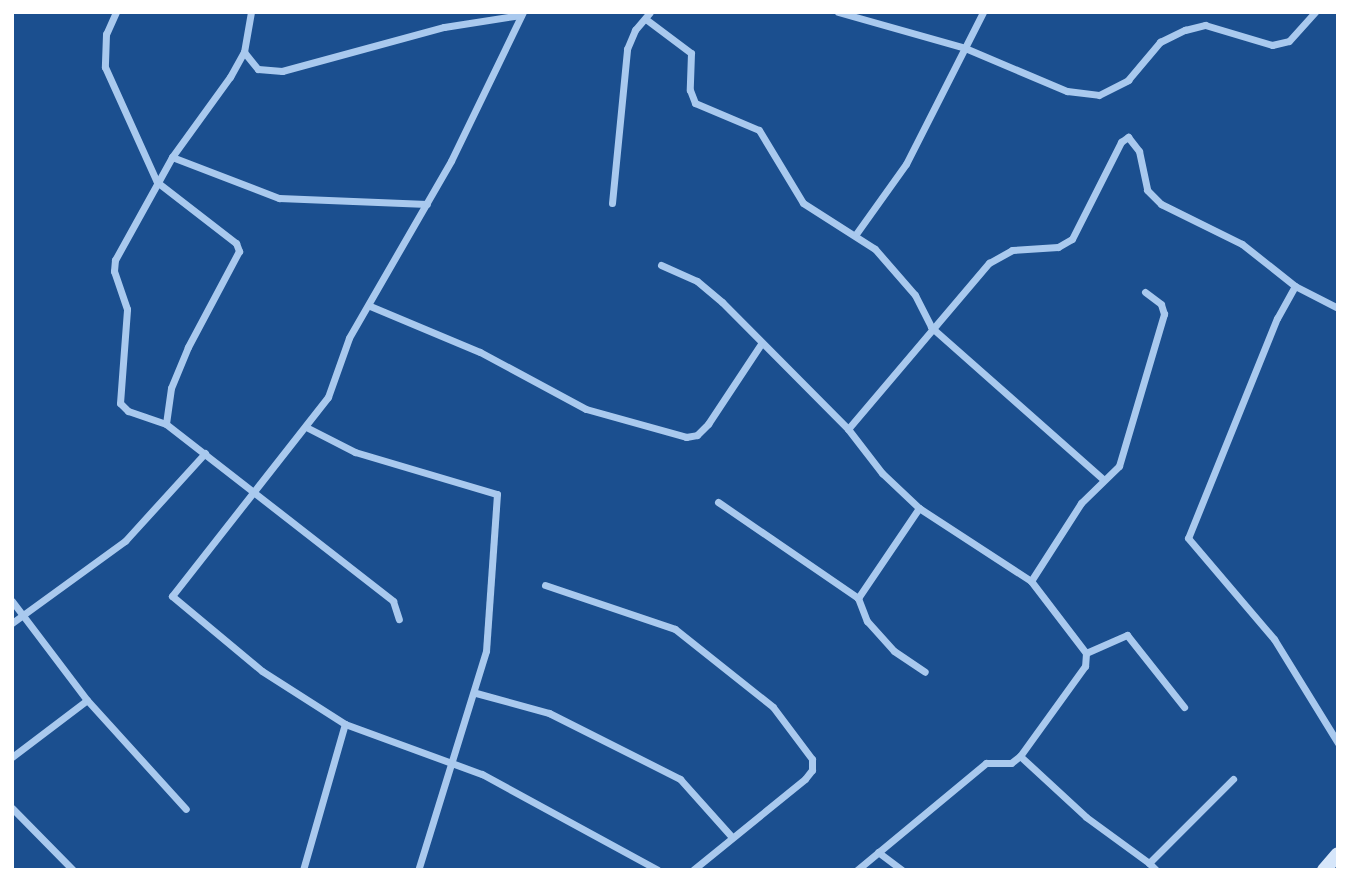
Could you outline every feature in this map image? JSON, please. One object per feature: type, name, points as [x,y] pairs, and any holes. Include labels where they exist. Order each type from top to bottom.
[{"type":"street","points":[[116,12],[104,42],[105,67],[156,182],[236,243],[239,251],[188,347],[171,387],[166,424]]},
{"type":"street","points":[[251,12],[244,52],[172,157],[120,245],[114,271],[127,309],[120,403],[128,411],[166,424],[205,453],[251,492],[393,601],[399,620]]},
{"type":"street","points":[[838,12],[965,48],[1066,91],[1099,95],[1128,80],[1160,42],[1185,30],[1205,25],[1272,45],[1289,41],[1315,12]]},
{"type":"street","points":[[856,234],[906,164],[984,12]]},
{"type":"street","points":[[244,52],[258,69],[282,71],[430,30],[522,14]]},
{"type":"street","points":[[522,14],[427,204],[349,338],[336,383],[308,428],[251,492],[172,596],[262,671],[345,724],[482,774],[658,870]]},
{"type":"street","points":[[612,203],[627,49],[635,30],[649,16],[691,53],[690,90],[695,103],[759,130],[803,202],[856,234],[875,249],[915,295],[931,327],[1103,479]]},
{"type":"street","points":[[848,429],[931,327],[1001,253],[1058,247],[1072,239],[1121,142],[1128,137],[1139,151],[1147,190],[1161,204],[1242,244],[1295,286],[1338,308]]},
{"type":"street","points":[[172,157],[279,198],[427,204]]},
{"type":"street","points":[[661,265],[697,281],[848,429],[883,473],[919,508],[1031,582],[1086,653],[1085,666],[1020,756],[1010,763],[986,764],[857,870]]},
{"type":"street","points":[[1295,286],[1276,318],[1188,538],[1274,639],[1338,743]]},
{"type":"street","points":[[1031,582],[1082,503],[1103,479],[1119,466],[1164,314],[1161,304],[1145,292]]},
{"type":"street","points":[[370,306],[480,352],[586,409],[686,437],[697,435],[708,424],[761,344]]},
{"type":"street","points":[[308,428],[355,452],[496,494],[489,625],[476,693],[418,870]]},
{"type":"street","points":[[12,622],[125,541],[205,453]]},
{"type":"street","points":[[718,502],[858,598],[867,621],[894,651],[925,672]]},
{"type":"street","points":[[858,598],[919,508]]},
{"type":"street","points":[[545,585],[674,629],[773,707],[804,749],[812,770],[805,779],[731,836],[693,870]]},
{"type":"street","points":[[12,601],[87,700],[186,809]]},
{"type":"street","points":[[1086,653],[1127,635],[1184,707]]},
{"type":"street","points":[[476,693],[549,713],[680,779],[731,836]]},
{"type":"street","points":[[12,757],[87,700]]},
{"type":"street","points":[[303,870],[345,724]]},
{"type":"street","points":[[1020,756],[1086,817],[1156,870]]},
{"type":"street","points":[[1149,863],[1233,779]]},
{"type":"street","points":[[12,808],[73,870]]},
{"type":"street","points":[[878,852],[902,870]]},
{"type":"street","points":[[1324,870],[1338,854]]}]
